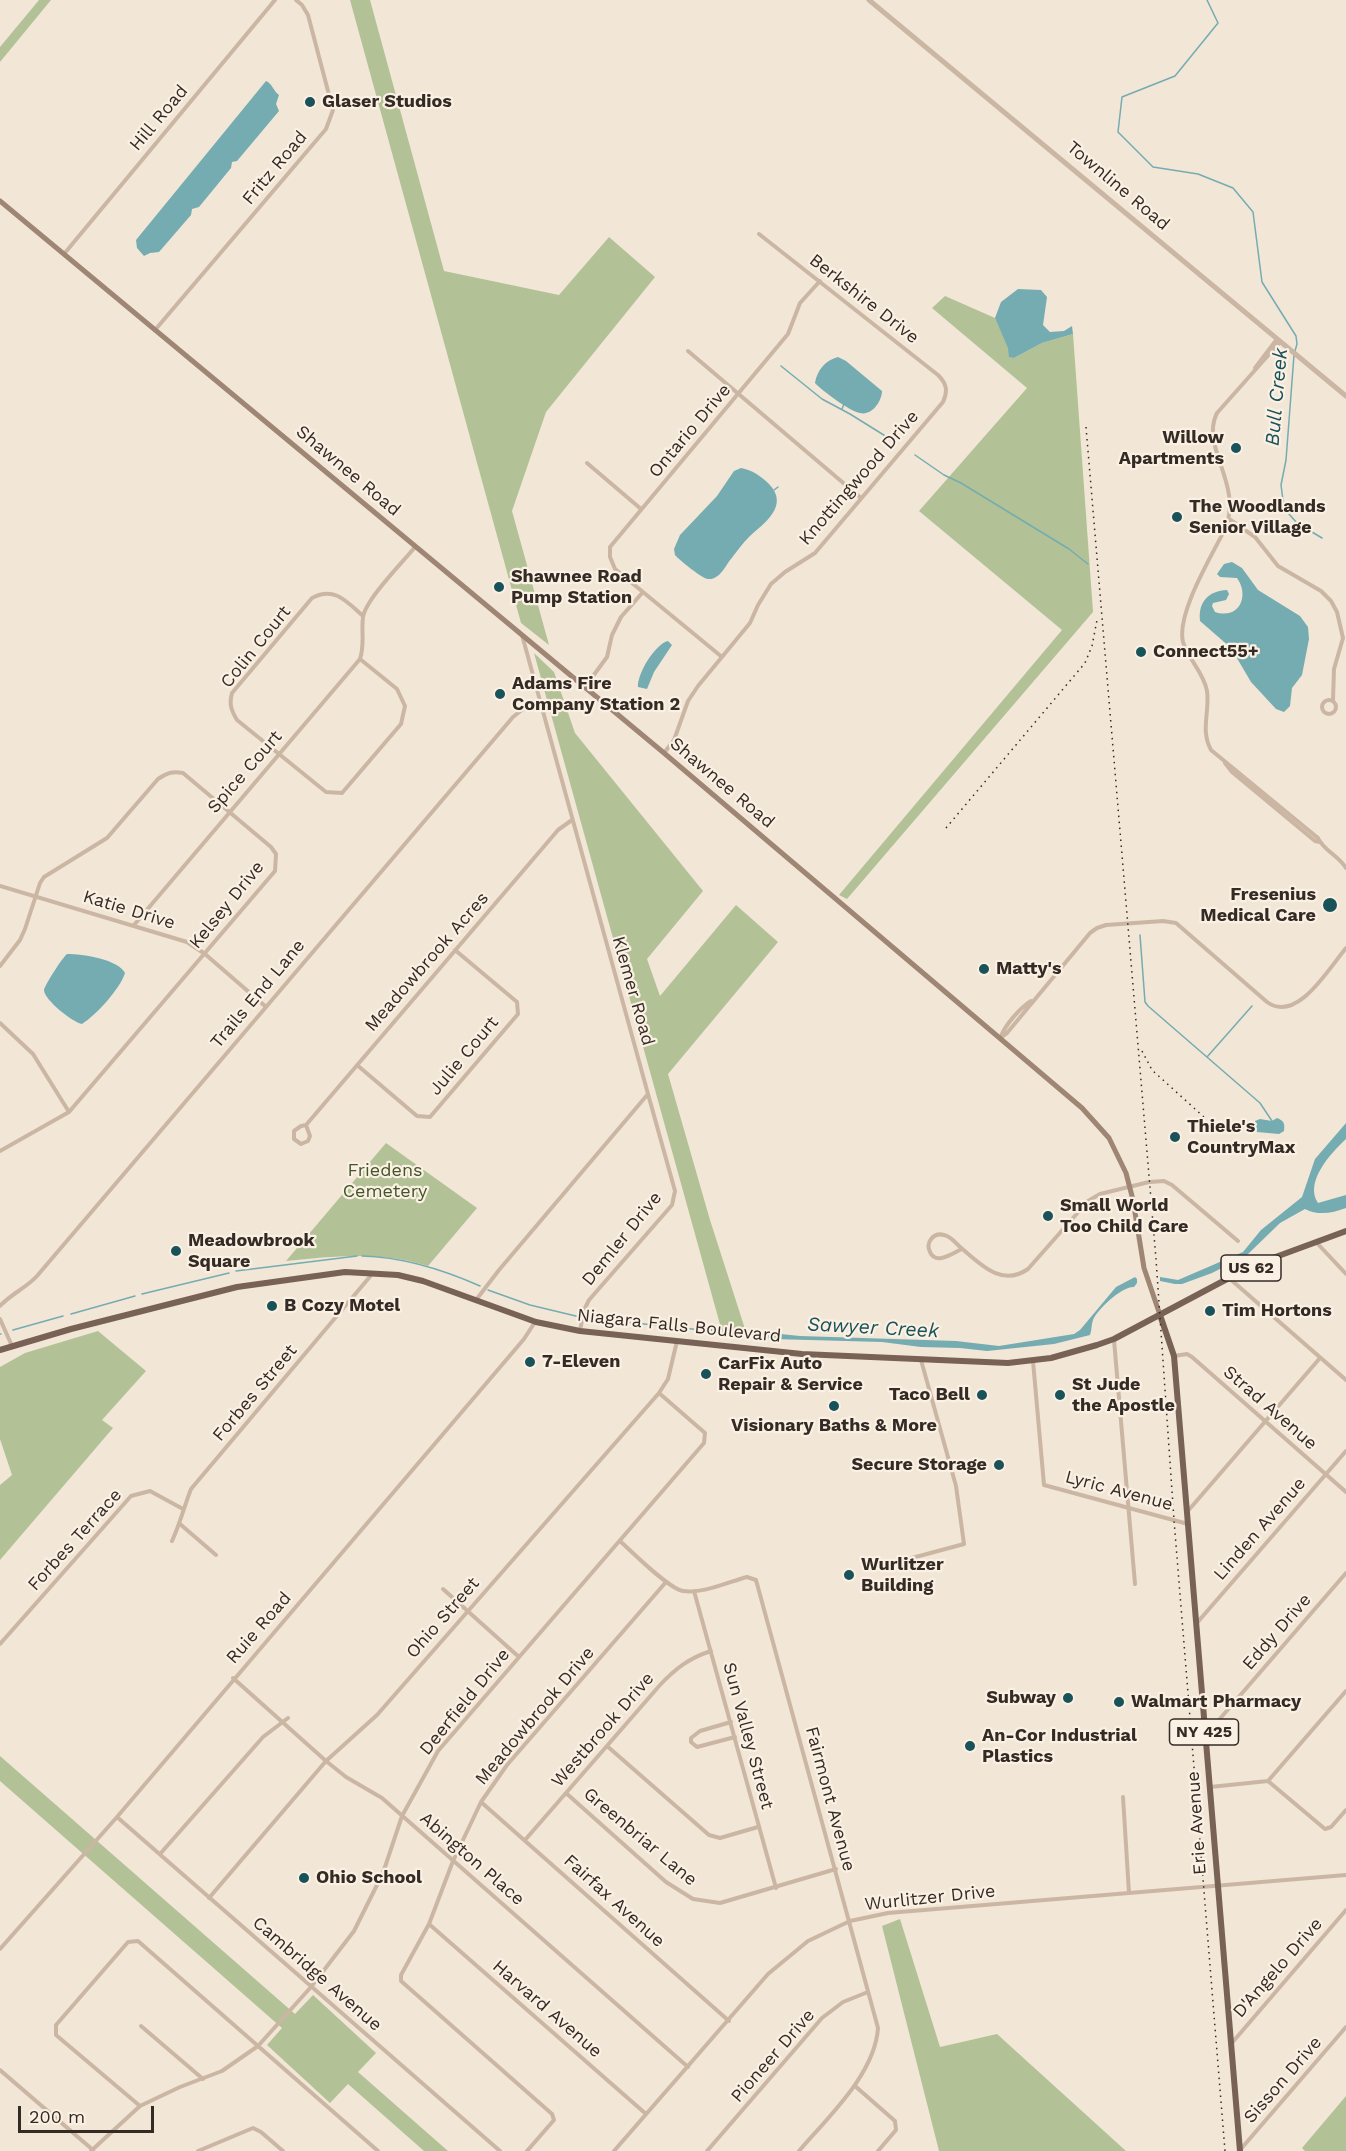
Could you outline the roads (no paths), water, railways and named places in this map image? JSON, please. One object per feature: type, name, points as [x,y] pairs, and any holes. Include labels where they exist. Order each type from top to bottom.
[{"type":"main road","name":"Shawnee Road","points":[[0,201],[664,753],[1082,1108],[1098,1124],[1116,1149],[1130,1187],[1144,1269],[1160,1315]]},
{"type":"main road","name":"Niagara Falls Boulevard","points":[[0,1350],[102,1320],[237,1287],[345,1272],[374,1272],[423,1281],[536,1322],[580,1331],[811,1354],[997,1363],[1033,1361],[1067,1354],[1114,1339],[1262,1262],[1346,1231]]},
{"type":"main road","name":"Erie Avenue","points":[[1160,1315],[1174,1356],[1210,1787],[1216,1886],[1240,2151]]},
{"type":"street","name":"Hill Road","points":[[64,254],[275,0]]},
{"type":"street","name":"Fritz Road","points":[[155,330],[326,129],[333,110],[308,15],[296,0]]},
{"type":"street","name":"Townline Road","points":[[869,0],[1346,396]]},
{"type":"street","name":"Berkshire Drive","points":[[759,234],[938,375],[947,390]]},
{"type":"street","name":"Ontario Drive","points":[[722,657],[615,569],[610,557],[610,546],[788,334],[800,303],[820,281]]},
{"type":"street","points":[[1279,340],[1257,363],[1255,369],[1217,413],[1214,420],[1213,439],[1229,490],[1228,519],[1186,609],[1182,632],[1186,649],[1207,689],[1205,736],[1211,750],[1310,831],[1320,843],[1340,859],[1346,868]]},
{"type":"street","points":[[688,351],[861,498]]},
{"type":"street","name":"Knottingwood Drive","points":[[664,753],[675,740],[688,701],[750,623],[771,584],[815,553],[943,402],[947,390]]},
{"type":"street","points":[[587,463],[641,509]]},
{"type":"street","points":[[1228,519],[1256,537],[1278,566],[1321,591],[1337,612],[1343,638],[1334,669],[1333,700]]},
{"type":"street","points":[[360,659],[363,650],[363,616],[372,599],[415,547]]},
{"type":"street","points":[[585,687],[607,657],[612,634],[621,617],[643,592]]},
{"type":"street","name":"Colin Court","points":[[360,659],[397,690],[405,706],[401,724],[342,793],[326,792],[237,720],[231,710],[229,702],[232,693],[312,598],[322,593],[333,594],[341,597],[363,616]]},
{"type":"street","name":"Klemer Road","points":[[522,635],[648,1094]]},
{"type":"street","name":"Spice Court","points":[[134,925],[360,659]]},
{"type":"street","name":"Trails End Lane","points":[[0,1306],[37,1276],[513,717],[523,708],[539,702]]},
{"type":"street","name":"Kelsey Drive","points":[[0,966],[20,940],[44,877],[107,838],[158,779],[166,773],[183,773],[271,847],[276,854],[275,871],[69,1112],[0,1151]]},
{"type":"street","name":"Meadowbrook Acres","points":[[306,1125],[310,1136],[301,1144],[294,1139],[294,1131],[306,1125],[558,830],[572,820]]},
{"type":"street","name":"Katie Drive","points":[[0,886],[187,942],[205,954],[265,1006]]},
{"type":"street","points":[[1000,1038],[1003,1030],[1026,1004],[1032,1001],[1090,933],[1106,925],[1163,921],[1176,923],[1267,1002],[1280,1008],[1292,1006],[1304,998],[1346,948]]},
{"type":"street","name":"Julie Court","points":[[357,1065],[417,1116],[430,1117],[518,1014],[517,1002],[455,950]]},
{"type":"street","points":[[0,1023],[33,1054],[69,1112]]},
{"type":"street","points":[[475,1301],[498,1270],[648,1094]]},
{"type":"street","name":"Demler Drive","points":[[580,1331],[584,1310],[589,1300],[672,1205],[675,1191],[648,1094]]},
{"type":"street","points":[[962,1249],[939,1259],[929,1251],[928,1245],[937,1235],[945,1235],[996,1275],[1018,1274],[1028,1269],[1088,1201],[1100,1194],[1159,1180],[1168,1182],[1238,1241]]},
{"type":"street","points":[[1316,1242],[1346,1274]]},
{"type":"street","name":"Forbes Street","points":[[172,1541],[191,1489],[374,1272]]},
{"type":"street","points":[[1228,1278],[1346,1380]]},
{"type":"street","points":[[0,1318],[12,1346]]},
{"type":"street","name":"Ruie Road","points":[[0,1948],[117,1817],[524,1339],[536,1322]]},
{"type":"street","points":[[1114,1339],[1135,1584]]},
{"type":"street","name":"Ohio Street","points":[[209,1898],[326,1761],[377,1715],[658,1393],[668,1379],[677,1341]]},
{"type":"street","name":"Strad Avenue","points":[[1174,1356],[1187,1354],[1192,1357],[1346,1492]]},
{"type":"street","points":[[1187,1512],[1320,1358]]},
{"type":"street","points":[[886,1565],[964,1544],[956,1486],[921,1360]]},
{"type":"street","name":"Lyric Avenue","points":[[1033,1361],[1044,1485],[1188,1524]]},
{"type":"street","name":"Deerfield Drive","points":[[92,2150],[140,2106],[222,2071],[258,2046],[311,1987],[354,1931],[383,1873],[402,1816],[438,1752],[704,1443],[705,1433],[658,1393]]},
{"type":"street","name":"Linden Avenue","points":[[1196,1625],[1346,1451]]},
{"type":"street","name":"Forbes Terrace","points":[[0,1644],[131,1496],[150,1491],[183,1509]]},
{"type":"street","points":[[180,1524],[216,1555]]},
{"type":"street","points":[[620,1541],[679,1591],[694,1591]]},
{"type":"street","name":"Eddy Drive","points":[[1205,1736],[1346,1573]]},
{"type":"street","name":"Fairmont Avenue","points":[[694,1591],[747,1577],[756,1580],[878,2028],[877,2044],[855,2086],[799,2151]]},
{"type":"street","name":"Meadowbrook Drive","points":[[527,2151],[554,2120],[552,2114],[401,1981],[401,1975],[429,1924],[453,1861],[481,1802],[507,1765],[666,1582]]},
{"type":"street","points":[[443,1589],[519,1657]]},
{"type":"street","name":"Sun Valley Street","points":[[694,1591],[776,1888]]},
{"type":"street","name":"Westbrook Drive","points":[[525,1840],[675,1670],[693,1657],[711,1651]]},
{"type":"street","name":"Abington Place","points":[[233,1678],[326,1761],[346,1777],[382,1798],[688,2067]]},
{"type":"street","points":[[1210,1787],[1268,1781],[1346,1691]]},
{"type":"street","points":[[159,1854],[263,1737],[284,1724],[288,1718]]},
{"type":"street","points":[[730,1722],[700,1731],[693,1735],[691,1742],[697,1747],[735,1737]]},
{"type":"street","points":[[607,1746],[709,1835],[720,1838],[758,1827]]},
{"type":"street","points":[[1268,1781],[1325,1829],[1331,1827],[1346,1810]]},
{"type":"street","name":"Greenbriar Lane","points":[[566,1793],[666,1881],[693,1899],[720,1903],[836,1869]]},
{"type":"street","points":[[1123,1797],[1129,1893]]},
{"type":"street","name":"Fairfax Avenue","points":[[481,1802],[729,2020]]},
{"type":"street","name":"Cambridge Avenue","points":[[117,1817],[500,2151]]},
{"type":"street","name":"Wurlitzer Drive","points":[[614,2151],[768,1974],[808,1941],[850,1922],[888,1913],[1346,1875]]},
{"type":"street","name":"D'Angelo Drive","points":[[1230,2044],[1346,1910]]},
{"type":"street","name":"Harvard Avenue","points":[[429,1924],[646,2114]]},
{"type":"street","points":[[140,2106],[56,2035],[56,2025],[128,1942],[138,1941],[378,2151]]},
{"type":"street","name":"Pioneer Drive","points":[[708,2151],[822,2018],[843,2002],[868,1992]]},
{"type":"street","points":[[141,2025],[203,2080]]},
{"type":"street","name":"Sisson Drive","points":[[1240,2151],[1346,2027]]},
{"type":"street","points":[[0,2070],[92,2150]]},
{"type":"street","points":[[855,2086],[895,2121],[896,2130],[878,2151]]},
{"type":"street","points":[[198,2151],[253,2128],[283,2151]]},
{"type":"water","points":[[266,81],[279,95],[276,104],[279,111],[237,161],[232,162],[231,168],[199,207],[192,209],[191,215],[159,252],[144,256],[137,248],[136,240]]},
{"type":"water","points":[[1018,289],[1041,290],[1047,297],[1043,325],[1050,332],[1064,331],[1072,326],[1073,334],[1042,343],[1014,358],[1009,357],[1008,348],[995,318],[1001,302]]},
{"type":"water","points":[[838,357],[882,391],[878,403],[872,410],[860,413],[850,409],[815,383],[823,366]]},
{"type":"water","points":[[741,468],[763,478],[769,484],[775,492],[776,507],[767,520],[744,542],[719,575],[708,579],[677,557],[674,549],[680,535],[717,496],[734,471]]},
{"type":"water","points":[[1232,562],[1242,568],[1258,590],[1300,616],[1308,627],[1309,639],[1302,675],[1292,688],[1290,706],[1284,712],[1276,709],[1251,682],[1231,648],[1200,621],[1203,603],[1215,592],[1227,590],[1229,594],[1226,600],[1213,603],[1215,612],[1230,613],[1240,605],[1242,592],[1237,578],[1220,577],[1217,574],[1224,564]]},
{"type":"water","points":[[668,641],[672,645],[654,672],[647,689],[638,687],[640,675],[648,660],[663,643]]},
{"type":"water","points":[[67,954],[90,956],[108,961],[125,973],[107,1001],[82,1024],[60,1010],[44,990]]},
{"type":"water","points":[[1277,1118],[1283,1121],[1284,1126],[1284,1131],[1279,1134],[1257,1132],[1254,1128],[1255,1121],[1260,1119],[1272,1121]]},
{"type":"water","points":[[1346,1123],[1346,1139],[1321,1168],[1314,1186],[1318,1203],[1346,1195],[1346,1208],[1326,1213],[1305,1209],[1280,1223],[1247,1255],[1212,1273],[1182,1284],[1160,1281],[1160,1277],[1178,1280],[1243,1252],[1261,1230],[1302,1197],[1315,1159]]},
{"type":"water","points":[[1135,1277],[1137,1283],[1134,1287],[1123,1290],[1099,1310],[1093,1320],[1090,1335],[1054,1344],[987,1351],[882,1342],[773,1339],[701,1330],[702,1326],[800,1336],[956,1341],[999,1346],[1074,1334],[1080,1330],[1116,1287]]},
{"type":"waterway","name":"Bull Creek","points":[[1207,0],[1218,23],[1175,76],[1122,97],[1118,132],[1153,167],[1198,174],[1233,188],[1253,212],[1262,282],[1296,336],[1295,351]]},
{"type":"waterway","name":"Bull Creek","points":[[1294,355],[1286,460],[1281,485],[1283,500],[1288,513],[1297,523],[1322,538]]},
{"type":"waterway","points":[[781,366],[822,399],[895,442]]},
{"type":"waterway","points":[[842,409],[844,404]]},
{"type":"waterway","points":[[915,455],[944,475],[1069,549],[1088,564]]},
{"type":"waterway","points":[[774,490],[778,487]]},
{"type":"waterway","points":[[1140,935],[1145,1002],[1260,1103],[1272,1121]]},
{"type":"waterway","points":[[1207,1057],[1252,1006]]},
{"type":"waterway","name":"Sawyer Creek","points":[[236,1271],[357,1256]]},
{"type":"waterway","name":"Sawyer Creek","points":[[362,1256],[422,1265],[480,1286]]},
{"type":"waterway","name":"Sawyer Creek","points":[[142,1294],[229,1273]]},
{"type":"waterway","name":"Sawyer Creek","points":[[488,1290],[530,1305],[580,1317]]},
{"type":"waterway","name":"Sawyer Creek","points":[[71,1314],[135,1296]]},
{"type":"waterway","name":"Sawyer Creek","points":[[13,1330],[63,1316]]},
{"type":"waterway","name":"Sawyer Creek","points":[[586,1318],[702,1330]]},
{"type":"railway","points":[[1086,427],[1156,1259],[1174,1520],[1225,2151]]},
{"type":"railway","points":[[946,828],[1085,663],[1092,646],[1097,620]]},
{"type":"railway","points":[[1142,1051],[1152,1070],[1205,1118]]},
{"type":"place","name":"Glaser Studios","points":[[310,102]]},
{"type":"place","name":"Willow Apartments","points":[[1236,448]]},
{"type":"place","name":"The Woodlands Senior Village","points":[[1177,517]]},
{"type":"place","name":"Shawnee Road Pump Station","points":[[499,587]]},
{"type":"place","name":"Connect55+","points":[[1141,652]]},
{"type":"place","name":"Adams Fire Company Station 2","points":[[500,694]]},
{"type":"place","name":"Fresenius Medical Care","points":[[1330,905]]},
{"type":"place","name":"Matty's","points":[[984,969]]},
{"type":"place","name":"Thiele's CountryMax","points":[[1175,1137]]},
{"type":"place","name":"Small World Too Child Care","points":[[1048,1216]]},
{"type":"place","name":"Meadowbrook Square","points":[[176,1251]]},
{"type":"place","name":"B Cozy Motel","points":[[272,1306]]},
{"type":"place","name":"Tim Hortons","points":[[1210,1311]]},
{"type":"place","name":"7-Eleven","points":[[530,1362]]},
{"type":"place","name":"CarFix Auto Repair & Service","points":[[706,1374]]},
{"type":"place","name":"Taco Bell","points":[[982,1395]]},
{"type":"place","name":"St Jude the Apostle","points":[[1060,1395]]},
{"type":"place","name":"Visionary Baths & More","points":[[834,1406]]},
{"type":"place","name":"Secure Storage","points":[[999,1465]]},
{"type":"place","name":"Wurlitzer Building","points":[[849,1575]]},
{"type":"place","name":"Subway","points":[[1068,1698]]},
{"type":"place","name":"Walmart Pharmacy","points":[[1119,1702]]},
{"type":"place","name":"An-Cor Industrial Plastics","points":[[970,1746]]},
{"type":"place","name":"Ohio School","points":[[304,1878]]},
{"type":"park label","name":"Friedens Cemetery","points":[[385,1181]]}]
